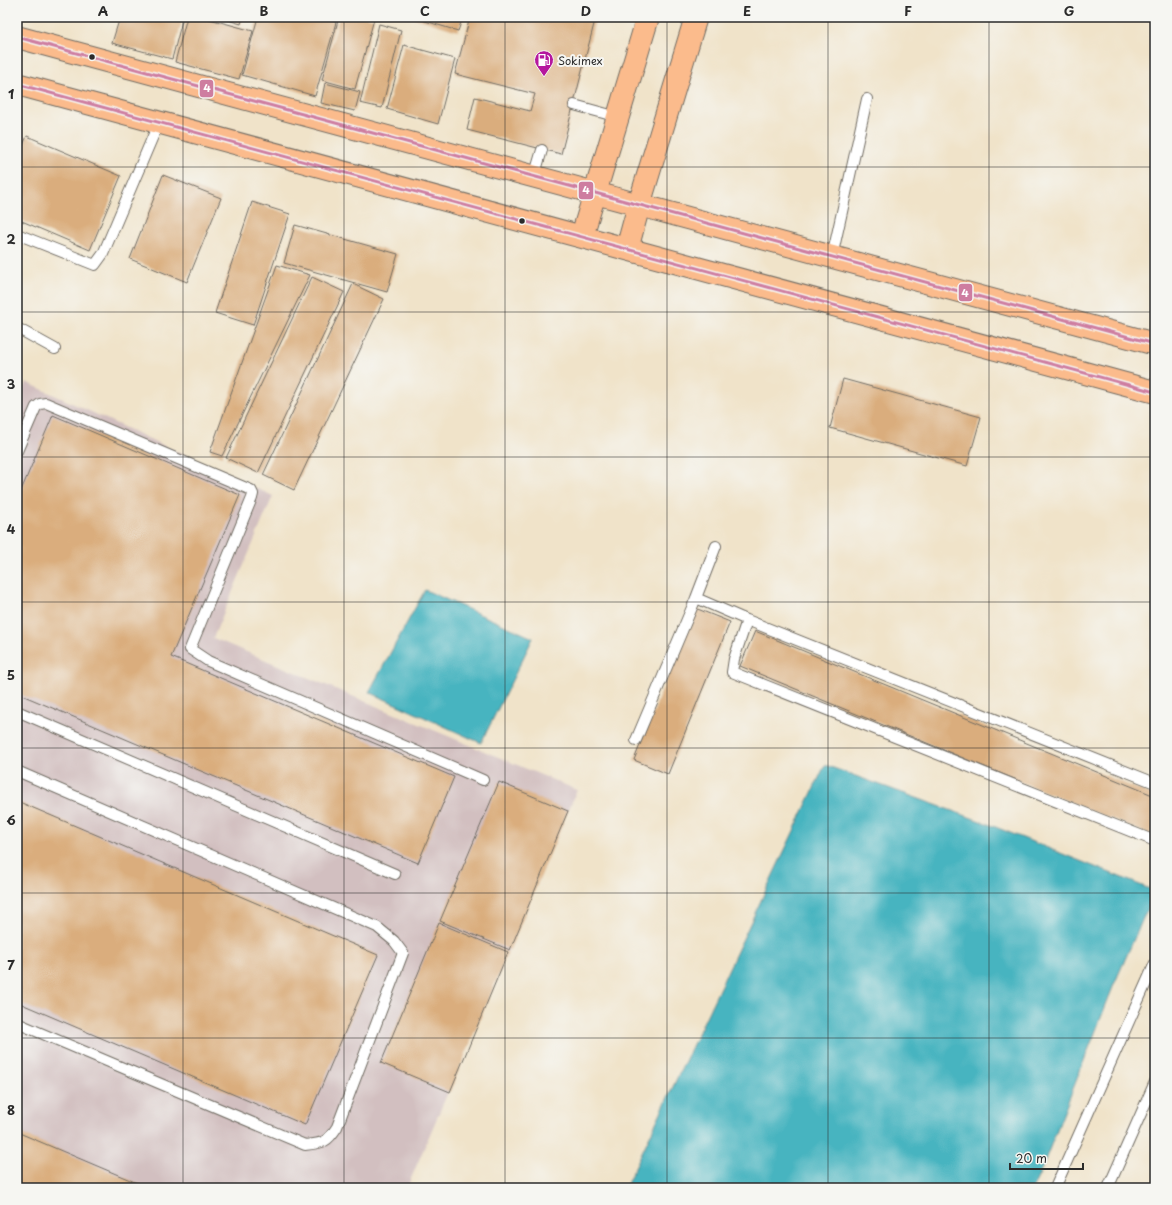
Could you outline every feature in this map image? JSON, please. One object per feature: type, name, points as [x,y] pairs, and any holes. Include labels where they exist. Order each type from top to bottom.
[{"type":"main road","points":[[582,236],[648,17]]},
{"type":"main road","points":[[627,249],[639,204],[696,17]]},
{"type":"main road","points":[[17,37],[1155,344]]},
{"type":"main road","points":[[17,84],[1155,392]]},
{"type":"lane","points":[[832,257],[867,99]]},
{"type":"lane","points":[[574,105],[618,117]]},
{"type":"lane","points":[[17,234],[95,265],[103,254],[160,122]]},
{"type":"lane","points":[[534,176],[542,150]]},
{"type":"lane","points":[[17,328],[55,349]]},
{"type":"lane","points":[[17,451],[36,407],[40,404],[46,403],[250,490],[253,494],[252,498],[190,649],[208,662],[483,780]]},
{"type":"lane","points":[[636,740],[696,598],[716,546]]},
{"type":"lane","points":[[696,598],[747,620],[1155,783]]},
{"type":"lane","points":[[747,620],[734,659],[732,672],[1155,841]]},
{"type":"lane","points":[[17,711],[395,874]]},
{"type":"lane","points":[[17,771],[377,927],[394,941],[403,953],[337,1127],[331,1137],[323,1143],[305,1144],[17,1023]]},
{"type":"lane","points":[[1055,1188],[1155,963]]},
{"type":"lane","points":[[1108,1188],[1155,1082]]},
{"type":"shaded area","points":[[26,382],[273,496],[213,638],[577,790],[407,1188],[17,1188],[17,402]]},
{"type":"water","points":[[425,590],[533,638],[481,743],[369,692]]},
{"type":"water","points":[[825,765],[983,822],[1155,891],[1113,987],[1033,1188],[636,1188],[627,1184]]},
{"type":"building","points":[[120,17],[183,17],[172,59],[112,43]]},
{"type":"building","points":[[187,17],[202,17],[253,31],[239,79],[175,62]]},
{"type":"building","points":[[218,17],[243,17],[241,24]]},
{"type":"building","points":[[258,17],[318,17],[336,22],[315,96],[242,75]]},
{"type":"building","points":[[339,17],[366,17],[374,19],[355,89],[322,80]]},
{"type":"building","points":[[412,17],[463,17],[458,31]]},
{"type":"building","points":[[470,17],[583,17],[595,20],[561,154],[467,130],[475,97],[530,111],[535,94],[455,74]]},
{"type":"building","points":[[379,24],[401,30],[382,108],[360,103]]},
{"type":"building","points":[[404,45],[455,59],[438,124],[387,109]]},
{"type":"building","points":[[325,83],[360,92],[355,111],[321,103]]},
{"type":"building","points":[[27,136],[121,176],[90,250],[17,219],[17,159]]},
{"type":"building","points":[[163,175],[221,198],[187,282],[130,259]]},
{"type":"building","points":[[252,202],[290,214],[253,325],[215,313]]},
{"type":"building","points":[[295,225],[398,254],[387,292],[284,263]]},
{"type":"building","points":[[277,265],[310,275],[222,456],[210,452]]},
{"type":"building","points":[[312,277],[344,292],[258,473],[226,458]]},
{"type":"building","points":[[353,284],[384,299],[294,490],[263,475]]},
{"type":"building","points":[[843,379],[981,417],[967,466],[830,428]]},
{"type":"building","points":[[53,415],[240,495],[171,657],[454,777],[418,863],[17,693],[17,500]]},
{"type":"building","points":[[695,608],[730,622],[668,774],[634,760]]},
{"type":"building","points":[[755,631],[1155,796],[1155,837],[740,666]]},
{"type":"building","points":[[499,782],[568,811],[510,950],[440,921]]},
{"type":"building","points":[[17,801],[378,955],[305,1125],[17,1002]]},
{"type":"building","points":[[439,923],[508,952],[450,1092],[381,1063]]},
{"type":"building","points":[[17,1132],[149,1188],[17,1188]]},
{"type":"transit line","name":"4","points":[[17,37],[1155,344]]},
{"type":"transit line","name":"4","points":[[17,84],[1155,392]]},
{"type":"place","name":"Sokimex","points":[[544,77]]}]
